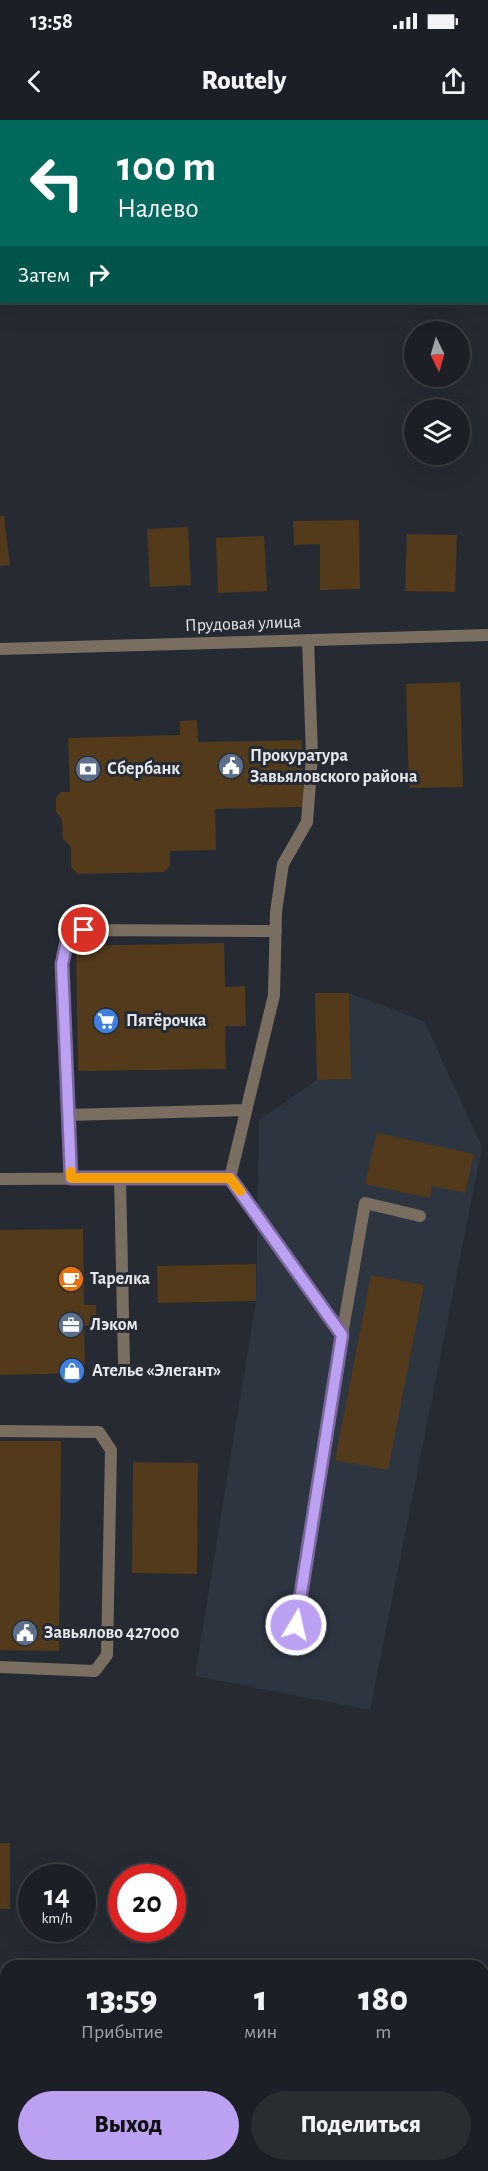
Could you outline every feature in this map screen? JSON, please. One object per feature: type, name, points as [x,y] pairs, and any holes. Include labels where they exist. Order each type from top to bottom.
[{"type":"street","name":"Прудовая улица","points":[[0,649],[488,635]]},
{"type":"street","points":[[308,640],[312,756],[307,822],[283,864],[276,931],[274,995],[230,1178],[342,1335]]},
{"type":"street","points":[[71,1178],[62,964],[67,941],[84,930],[276,931]]},
{"type":"street","points":[[68,1115],[246,1110]]},
{"type":"street","points":[[120,1177],[124,1363]]},
{"type":"street","points":[[0,1179],[230,1178]]},
{"type":"street","points":[[296,1625],[365,1203],[420,1216]]},
{"type":"street","points":[[0,1431],[99,1432],[111,1450],[107,1654],[95,1671],[0,1667]]},
{"type":"shaded area","points":[[315,993],[349,993],[424,1021],[482,1147],[370,1710],[195,1676],[256,1301],[259,1120],[317,1080]]},
{"type":"building","points":[[0,516],[4,516],[10,565],[0,566]]},
{"type":"building","points":[[359,520],[360,589],[320,590],[320,544],[294,545],[293,521]]},
{"type":"building","points":[[188,527],[191,585],[150,587],[147,529]]},
{"type":"building","points":[[407,534],[457,535],[455,592],[405,591]]},
{"type":"building","points":[[264,536],[267,591],[218,593],[216,538]]},
{"type":"building","points":[[460,682],[463,787],[409,788],[406,684]]},
{"type":"building","points":[[197,720],[198,742],[302,740],[303,807],[215,809],[216,850],[170,851],[170,866],[164,872],[78,874],[71,867],[71,847],[63,839],[62,819],[56,812],[56,798],[61,792],[70,792],[68,738],[180,735],[180,721]]},
{"type":"building","points":[[224,943],[225,987],[245,986],[246,1026],[225,1026],[226,1069],[78,1071],[76,946]]},
{"type":"building","points":[[315,993],[349,993],[351,1079],[317,1080]]},
{"type":"building","points":[[377,1133],[474,1154],[465,1193],[432,1186],[430,1198],[365,1184]]},
{"type":"building","points":[[83,1229],[84,1305],[96,1305],[97,1326],[84,1326],[85,1373],[0,1375],[0,1230]]},
{"type":"building","points":[[256,1264],[256,1301],[158,1303],[157,1266]]},
{"type":"building","points":[[371,1275],[424,1285],[388,1470],[335,1460]]},
{"type":"building","points":[[0,1441],[61,1441],[59,1651],[0,1650]]},
{"type":"building","points":[[133,1462],[198,1463],[197,1574],[132,1573]]},
{"type":"building","points":[[0,1843],[10,1843],[10,1909],[0,1909]]},
{"type":"slow traffic","points":[[71,1172],[71,1178],[230,1178],[240,1191]]},
{"type":"place","name":"Прокуратура Завьяловского района","points":[[231,766]]},
{"type":"place","name":"Сбербанк","points":[[88,769]]},
{"type":"place","name":"Пятёрочка","points":[[106,1021]]},
{"type":"place","name":"Тарелка","points":[[71,1279]]},
{"type":"place","name":"Лэком","points":[[71,1325]]},
{"type":"place","name":"Ателье «Элегант»","points":[[72,1371]]},
{"type":"place","name":"Завьялово 427000","points":[[25,1633]]},
{"type":"route","points":[[84,930],[67,941],[62,964],[71,1178],[230,1178],[342,1335],[296,1625]]}]
